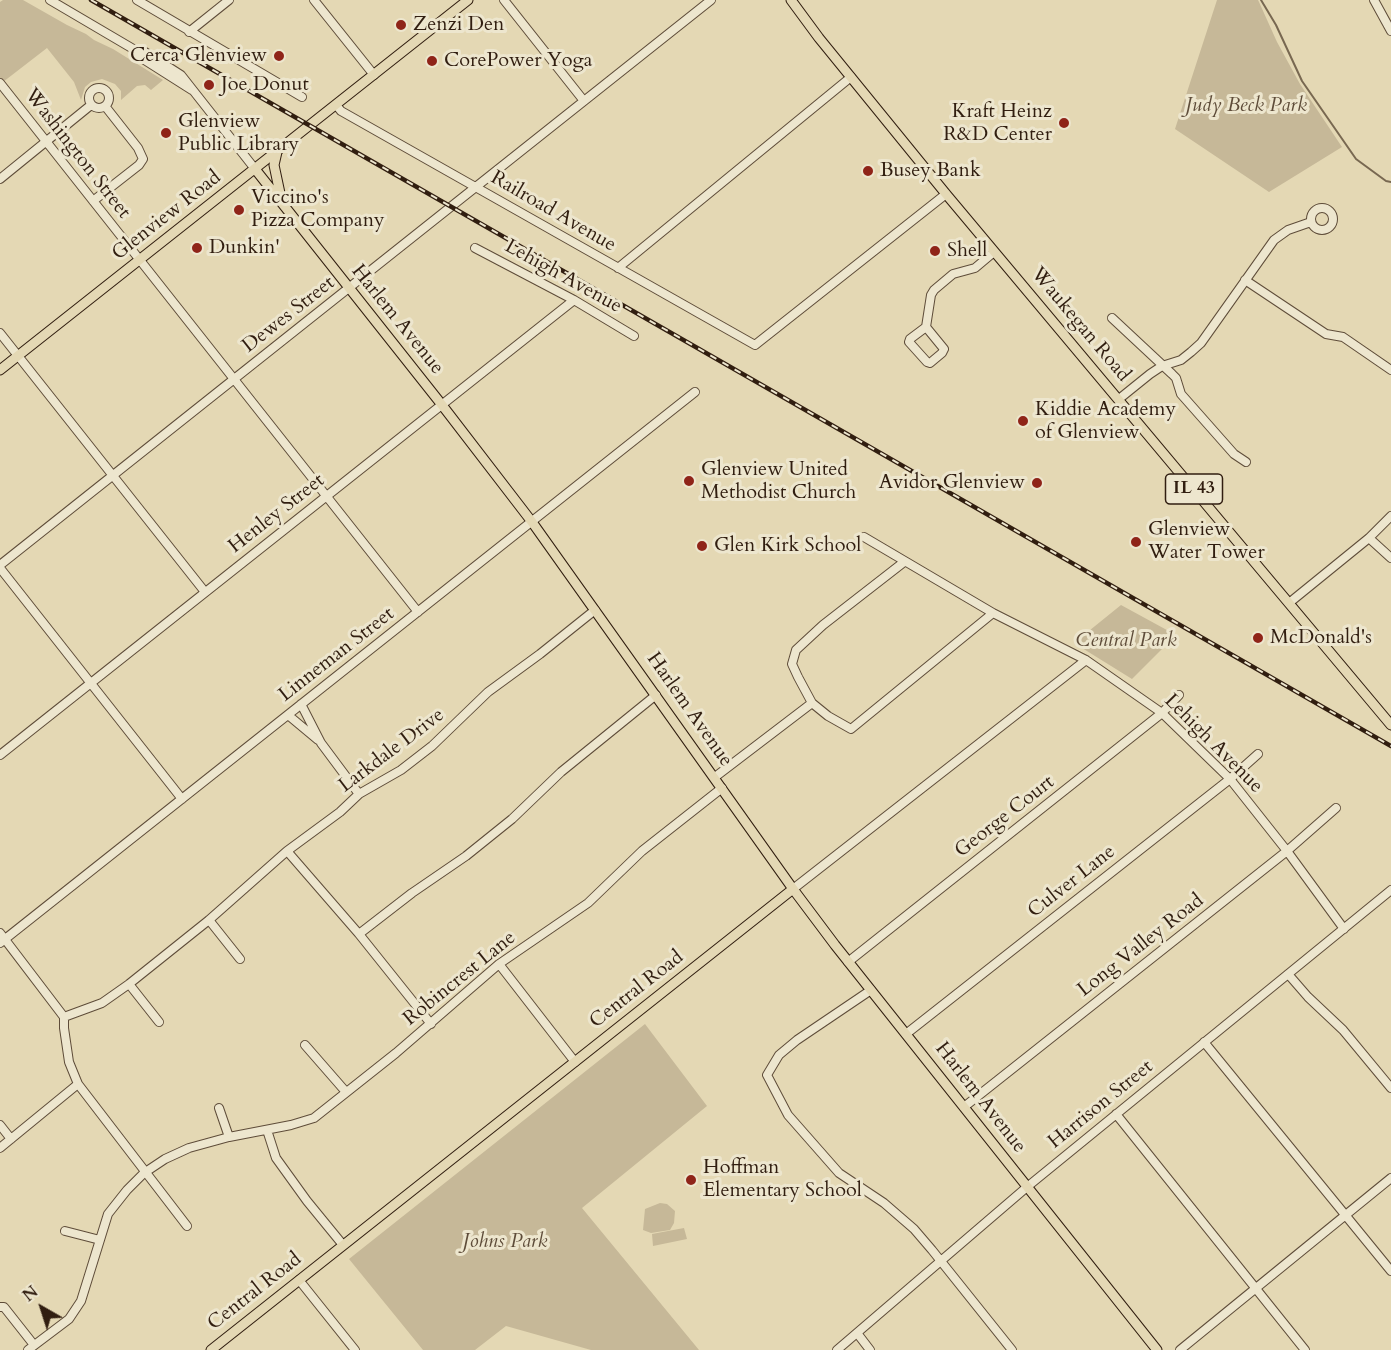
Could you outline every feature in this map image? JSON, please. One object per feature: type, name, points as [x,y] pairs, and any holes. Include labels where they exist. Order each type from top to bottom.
[{"type":"main road","name":"Glenview Road","points":[[0,370],[468,0]]},
{"type":"main road","name":"Waukegan Road","points":[[791,0],[946,194],[1391,725]]},
{"type":"main road","points":[[277,152],[274,174],[284,206]]},
{"type":"main road","name":"Harlem Avenue","points":[[255,169],[532,522],[793,889],[848,962],[1157,1350]]},
{"type":"main road","name":"Central Road","points":[[211,1350],[793,889]]},
{"type":"street","name":"Harlem Avenue","points":[[50,0],[135,50],[140,57],[192,90],[255,169]]},
{"type":"street","points":[[136,0],[302,97]]},
{"type":"street","points":[[189,32],[229,0]]},
{"type":"street","points":[[314,0],[374,75]]},
{"type":"street","points":[[504,0],[584,101]]},
{"type":"street","name":"Dewes Street","points":[[0,567],[711,0]]},
{"type":"street","points":[[1374,0],[1391,31]]},
{"type":"street","points":[[618,268],[851,77]]},
{"type":"street","name":"Washington Street","points":[[0,83],[418,612]]},
{"type":"street","points":[[98,88],[108,94],[105,106],[99,108],[92,105],[89,99],[90,93],[98,88]]},
{"type":"street","points":[[0,179],[92,105]]},
{"type":"street","name":"Railroad Avenue","points":[[336,105],[341,111],[755,345],[946,194]]},
{"type":"street","points":[[93,201],[139,165],[142,159],[138,148],[105,106]]},
{"type":"street","points":[[1119,399],[1129,389],[1162,366],[1181,360],[1191,352],[1274,240],[1288,230],[1311,222]]},
{"type":"street","name":"Lehigh Avenue","points":[[475,248],[574,300],[634,336]]},
{"type":"street","points":[[926,327],[944,349],[930,363],[909,342],[926,327],[929,303],[934,290],[956,272],[975,268],[994,252]]},
{"type":"street","points":[[1245,280],[1326,334],[1343,337],[1391,370]]},
{"type":"street","name":"Henley Street","points":[[0,755],[574,300]]},
{"type":"street","points":[[1112,318],[1176,378],[1181,394],[1234,454],[1246,462]]},
{"type":"street","points":[[0,333],[205,592]]},
{"type":"street","name":"Linneman Street","points":[[2,939],[695,392]]},
{"type":"street","points":[[1289,603],[1369,538],[1391,516]]},
{"type":"street","name":"Lehigh Avenue","points":[[864,537],[993,613],[1086,660],[1162,713],[1230,779],[1287,851],[1344,929]]},
{"type":"street","points":[[1369,538],[1391,558]]},
{"type":"street","points":[[904,562],[796,650],[792,663],[812,703],[828,716],[851,729],[993,613]]},
{"type":"street","points":[[0,567],[182,799]]},
{"type":"street","name":"Larkdale Drive","points":[[64,1017],[102,1003],[129,984],[209,920],[287,851],[340,812],[359,794],[401,770],[432,746],[488,692],[595,610]]},
{"type":"street","name":"Central Road","points":[[793,889],[1086,660]]},
{"type":"street","name":"George Court","points":[[848,962],[1162,713],[1179,694]]},
{"type":"street","points":[[359,934],[412,893],[466,856],[512,819],[561,772],[656,695]]},
{"type":"street","points":[[714,777],[812,703]]},
{"type":"street","points":[[302,704],[321,743],[359,794]]},
{"type":"street","points":[[288,715],[321,743]]},
{"type":"street","name":"Culver Lane","points":[[906,1034],[1230,779],[1258,754]]},
{"type":"street","name":"Robincrest Lane","points":[[0,1307],[4,1307],[31,1347],[69,1318],[81,1301],[108,1214],[144,1173],[189,1148],[315,1118],[431,1024],[499,964],[588,903],[642,851],[722,788]]},
{"type":"street","name":"Long Valley Road","points":[[964,1107],[1287,851],[1336,808]]},
{"type":"street","points":[[287,851],[359,934],[431,1024]]},
{"type":"street","name":"Harrison Street","points":[[837,1350],[1027,1187],[1288,974],[1389,896]]},
{"type":"street","points":[[209,920],[240,959]]},
{"type":"street","points":[[2,939],[64,1017],[69,1062],[78,1084],[144,1173],[187,1226]]},
{"type":"street","points":[[499,964],[575,1062]]},
{"type":"street","points":[[1288,974],[1308,997],[1343,1030],[1391,1088]]},
{"type":"street","points":[[129,984],[159,1023]]},
{"type":"street","points":[[871,990],[797,1040],[779,1055],[767,1075],[788,1115],[839,1173],[884,1203],[914,1229],[1012,1350]]},
{"type":"street","points":[[1204,1042],[1391,1271]]},
{"type":"street","points":[[305,1045],[346,1092]]},
{"type":"street","points":[[0,1148],[78,1084]]},
{"type":"street","points":[[219,1108],[228,1137]]},
{"type":"street","points":[[1116,1114],[1305,1350]]},
{"type":"street","points":[[0,1125],[11,1139]]},
{"type":"street","points":[[267,1130],[276,1158],[343,1245]]},
{"type":"street","points":[[1180,1350],[1391,1178]]},
{"type":"street","points":[[65,1231],[100,1240]]},
{"type":"street","points":[[298,1280],[356,1350]]},
{"type":"street","points":[[856,1333],[870,1350]]},
{"type":"green space","points":[[23,0],[113,49],[163,80],[151,90],[145,85],[137,86],[121,100],[121,91],[115,84],[102,79],[91,82],[85,87],[81,100],[74,82],[47,48],[3,82],[0,79],[0,2]]},
{"type":"green space","name":"Judy Beck Park","points":[[1217,0],[1258,0],[1300,84],[1342,147],[1269,192],[1175,129]]},
{"type":"green space","name":"Central Park","points":[[1121,605],[1176,635],[1132,679],[1074,643]]},
{"type":"green space","name":"Johns Park","points":[[645,1024],[707,1106],[582,1208],[699,1350],[591,1350],[506,1326],[475,1350],[423,1350],[349,1259]]},
{"type":"green space","points":[[660,1203],[667,1204],[675,1211],[674,1223],[670,1230],[651,1233],[643,1230],[645,1209]]},
{"type":"green space","points":[[684,1228],[687,1239],[653,1246],[652,1234]]},
{"type":"waterway","points":[[1261,0],[1276,25],[1302,81],[1356,159],[1386,181],[1391,182]]},
{"type":"railway","points":[[91,0],[1391,746]]},
{"type":"place","name":"Zenzi Den","points":[[401,25]]},
{"type":"place","name":"Cerca Glenview","points":[[279,56]]},
{"type":"place","name":"CorePower Yoga","points":[[432,61]]},
{"type":"place","name":"Joe Donut","points":[[209,85]]},
{"type":"place","name":"Kraft Heinz R&D Center","points":[[1064,123]]},
{"type":"place","name":"Glenview Public Library","points":[[166,133]]},
{"type":"place","name":"Busey Bank","points":[[868,171]]},
{"type":"place","name":"Viccino's Pizza Company","points":[[239,210]]},
{"type":"place","name":"Dunkin'","points":[[197,248]]},
{"type":"place","name":"Shell","points":[[935,251]]},
{"type":"place","name":"Kiddie Academy of Glenview","points":[[1023,421]]},
{"type":"place","name":"Glenview United Methodist Church","points":[[689,481]]},
{"type":"place","name":"Avidor Glenview","points":[[1037,483]]},
{"type":"place","name":"Glenview Water Tower","points":[[1136,542]]},
{"type":"place","name":"Glen Kirk School","points":[[702,546]]},
{"type":"place","name":"McDonald's","points":[[1258,638]]},
{"type":"place","name":"Hoffman Elementary School","points":[[691,1180]]}]
